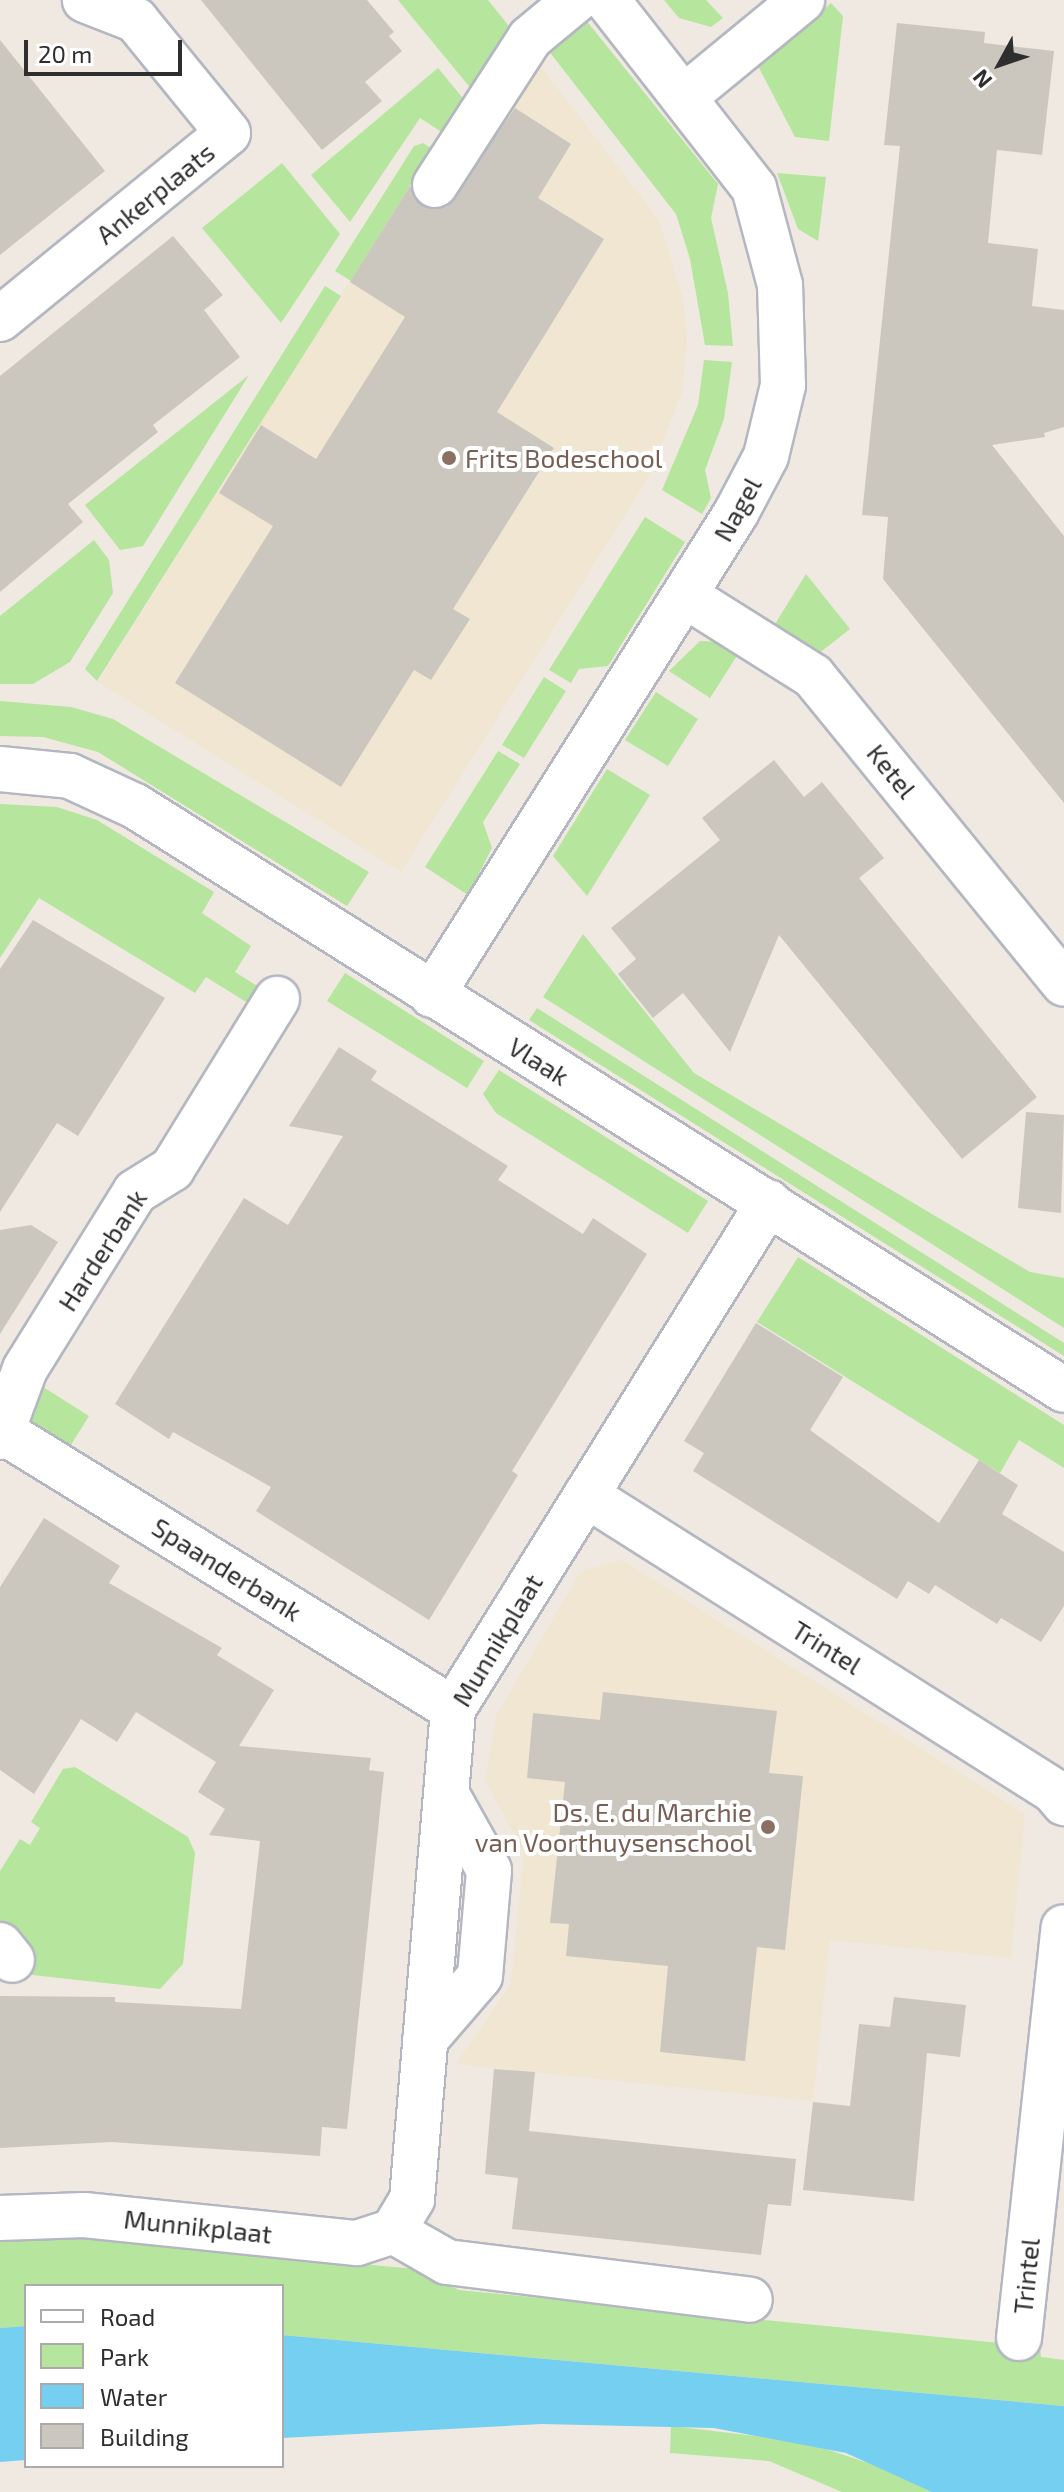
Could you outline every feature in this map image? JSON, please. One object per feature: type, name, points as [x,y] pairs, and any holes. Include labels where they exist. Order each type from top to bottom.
[{"type":"street","name":"Ankerplaats","points":[[0,319],[228,133],[136,20],[85,0]]},
{"type":"street","points":[[435,185],[530,38],[576,0]]},
{"type":"street","name":"Nagel","points":[[432,995],[686,596],[766,456],[783,385],[784,334],[764,210],[743,171],[607,0]]},
{"type":"street","points":[[684,97],[797,2]]},
{"type":"street","name":"Ketel","points":[[686,596],[813,676],[1064,984]]},
{"type":"street","name":"Vlaak","points":[[0,769],[49,771],[107,791],[769,1202],[1064,1390]]},
{"type":"street","name":"Harderbank","points":[[1,1433],[25,1369],[135,1192],[172,1169],[277,999]]},
{"type":"street","name":"Munnikplaat","points":[[0,2218],[84,2215],[357,2243],[393,2231],[412,2199],[453,1709],[769,1202]]},
{"type":"street","name":"Spaanderbank","points":[[1,1433],[453,1709]]},
{"type":"street","name":"Trintel","points":[[586,1495],[1054,1791],[1064,1803]]},
{"type":"street","name":"Trintel","points":[[1019,2338],[1064,1927]]},
{"type":"street","points":[[393,2231],[447,2262],[750,2300]]},
{"type":"shaded area","name":"Frits Bodeschool","points":[[532,55],[659,220],[683,298],[687,340],[682,392],[647,480],[401,872],[98,682],[416,175]]},
{"type":"shaded area","name":"Ds. E. du Marchie van Voorthuysenschool","points":[[622,1560],[1025,1814],[1011,1958],[830,1940],[813,2101],[456,2064],[511,1983],[524,1854],[485,1780],[496,1716],[581,1571]]},
{"type":"green space","points":[[398,0],[488,0],[516,35],[477,96]]},
{"type":"green space","points":[[664,0],[706,0],[723,18],[711,27],[679,18]]},
{"type":"green space","points":[[831,3],[843,16],[829,141],[795,137],[757,64]]},
{"type":"green space","points":[[581,14],[718,184],[711,218],[728,293],[733,346],[705,345],[690,259],[676,214],[544,45]]},
{"type":"green space","points":[[438,68],[471,108],[451,138],[420,118],[350,222],[311,175]]},
{"type":"green space","points":[[423,143],[441,155],[416,176],[351,281],[335,271],[414,146]]},
{"type":"green space","points":[[282,163],[340,234],[281,323],[202,228]]},
{"type":"green space","points":[[777,173],[826,177],[818,241],[798,229]]},
{"type":"green space","points":[[325,286],[341,296],[97,681],[85,669]]},
{"type":"green space","points":[[704,360],[732,362],[724,419],[705,470],[711,498],[702,514],[662,490],[698,405]]},
{"type":"green space","points":[[249,375],[143,546],[120,550],[85,505]]},
{"type":"green space","points":[[645,517],[685,542],[608,666],[579,669],[571,683],[549,670]]},
{"type":"green space","points":[[94,540],[109,560],[113,593],[70,662],[33,684],[0,684],[0,616]]},
{"type":"green space","points":[[806,574],[850,629],[818,654],[775,624]]},
{"type":"green space","points":[[700,641],[724,642],[740,651],[710,698],[669,671]]},
{"type":"green space","points":[[544,677],[566,691],[524,758],[502,745]]},
{"type":"green space","points":[[656,692],[698,719],[668,766],[625,740]]},
{"type":"green space","points":[[0,701],[71,707],[113,719],[369,872],[347,906],[98,752],[43,737],[0,736]]},
{"type":"green space","points":[[498,751],[520,764],[483,822],[492,848],[468,895],[425,867]]},
{"type":"green space","points":[[607,769],[650,795],[587,896],[553,856]]},
{"type":"green space","points":[[0,804],[57,807],[97,820],[214,892],[202,913],[251,946],[235,972],[262,989],[251,1005],[206,977],[195,993],[39,898],[0,958]]},
{"type":"green space","points":[[583,934],[694,1073],[1030,1272],[1064,1278],[1064,1328],[543,997]]},
{"type":"green space","points":[[345,973],[484,1061],[467,1088],[327,1001]]},
{"type":"green space","points":[[537,1008],[1064,1343],[1064,1356],[529,1020]]},
{"type":"green space","points":[[499,1070],[708,1201],[688,1233],[496,1113],[483,1094]]},
{"type":"green space","points":[[798,1257],[1064,1425],[1064,1468],[1019,1440],[1000,1473],[757,1322]]},
{"type":"green space","points":[[40,1385],[89,1416],[69,1448],[29,1421]]},
{"type":"green space","points":[[75,1767],[188,1837],[195,1853],[183,1964],[160,1989],[32,1975],[0,1935],[0,1871],[20,1839],[30,1845],[40,1828],[31,1822],[63,1769]]},
{"type":"green space","points":[[84,2239],[416,2269],[459,2290],[1040,2347],[1041,2357],[1064,2360],[1064,2406],[284,2335],[284,2284],[24,2284],[24,2326],[0,2328],[0,2241]]},
{"type":"green space","points":[[671,2426],[805,2442],[889,2470],[932,2492],[842,2492],[769,2461],[670,2453]]},
{"type":"water","points":[[24,2326],[24,2460],[0,2462],[0,2328]]},
{"type":"water","points":[[284,2335],[1064,2406],[1064,2492],[932,2492],[846,2453],[714,2428],[542,2424],[284,2438]]},
{"type":"building","points":[[201,0],[367,0],[394,32],[389,36],[402,51],[365,82],[382,101],[322,150]]},
{"type":"building","points":[[897,23],[985,32],[984,43],[1054,51],[1042,155],[997,150],[988,243],[1038,249],[1032,306],[1064,310],[1064,427],[1044,433],[1045,437],[992,445],[1064,536],[1064,803],[883,579],[888,517],[862,515],[900,146],[884,145]]},
{"type":"building","points":[[0,40],[105,171],[0,255]]},
{"type":"building","points":[[515,108],[571,144],[538,198],[604,239],[497,412],[554,448],[453,609],[470,619],[431,680],[414,670],[341,787],[175,683],[273,526],[219,493],[261,425],[316,459],[405,317],[350,282],[410,186],[422,206],[447,207]]},
{"type":"building","points":[[173,236],[223,295],[204,310],[240,357],[153,425],[158,432],[68,504],[83,522],[0,592],[0,376]]},
{"type":"building","points":[[774,760],[804,797],[822,782],[884,858],[859,878],[1037,1097],[962,1159],[779,935],[730,1052],[683,993],[653,1018],[618,974],[636,959],[611,928],[720,840],[702,818]]},
{"type":"building","points":[[33,920],[165,998],[78,1136],[57,1123],[0,1212],[0,969]]},
{"type":"building","points":[[339,1047],[377,1071],[371,1080],[508,1166],[498,1180],[583,1234],[593,1218],[647,1254],[512,1471],[518,1475],[429,1620],[256,1511],[271,1487],[173,1432],[169,1439],[115,1404],[244,1198],[288,1225],[343,1136],[289,1126]]},
{"type":"building","points":[[1026,1112],[1064,1115],[1061,1213],[1018,1208]]},
{"type":"building","points":[[31,1225],[58,1242],[0,1334],[0,1230]]},
{"type":"building","points":[[756,1323],[843,1377],[810,1430],[939,1523],[979,1460],[1018,1485],[1002,1514],[1064,1552],[1064,1606],[1041,1642],[1001,1618],[997,1624],[935,1585],[929,1594],[908,1581],[897,1599],[693,1471],[704,1453],[684,1441]]},
{"type":"building","points":[[44,1518],[120,1566],[109,1583],[222,1648],[217,1655],[274,1690],[239,1746],[371,1758],[369,1770],[384,1772],[347,2129],[322,2127],[320,2156],[111,2142],[0,2148],[0,1996],[115,1997],[115,2002],[241,2009],[260,1841],[209,1835],[225,1809],[198,1792],[216,1762],[136,1712],[117,1742],[81,1719],[34,1794],[0,1770],[0,1587]]},
{"type":"building","points":[[603,1692],[777,1711],[769,1773],[803,1776],[785,1950],[757,1947],[745,2061],[660,2052],[668,1966],[566,1956],[569,1924],[550,1923],[565,1782],[527,1778],[533,1713],[600,1720]]},
{"type":"building","points":[[894,1997],[966,2005],[960,2057],[927,2053],[914,2201],[803,2190],[813,2102],[850,2106],[859,2024],[890,2027]]},
{"type":"building","points":[[494,2069],[535,2072],[529,2131],[796,2159],[791,2206],[768,2204],[761,2255],[512,2229],[518,2178],[485,2174]]},
{"type":"place","name":"Frits Bodeschool","points":[[449,458]]},
{"type":"place","name":"Ds. E. du Marchie van Voorthuysenschool","points":[[768,1827]]}]
